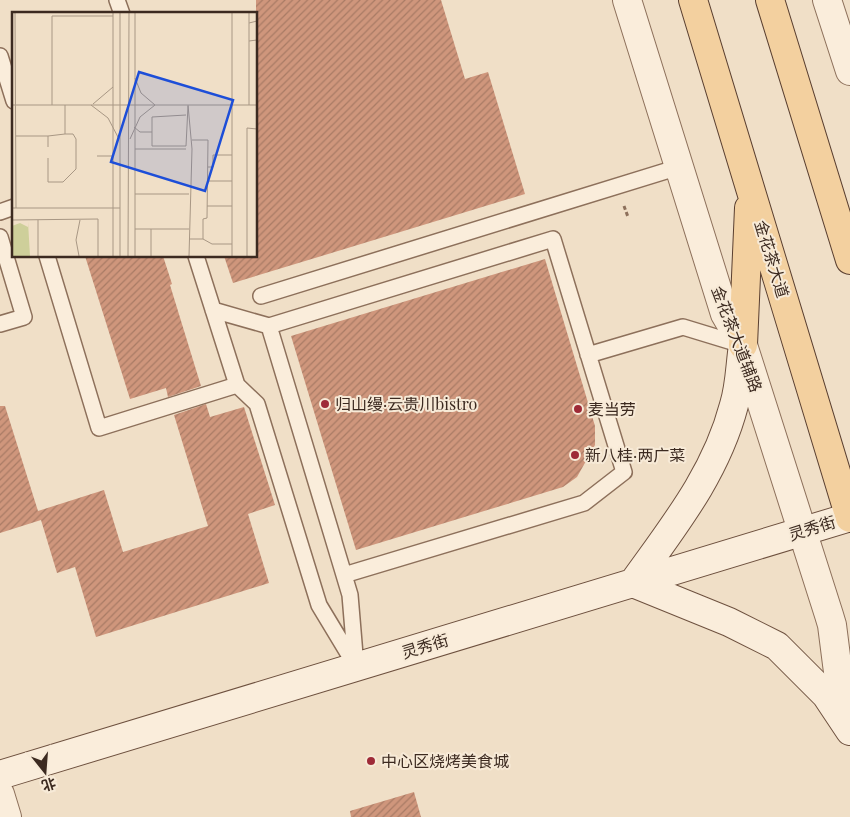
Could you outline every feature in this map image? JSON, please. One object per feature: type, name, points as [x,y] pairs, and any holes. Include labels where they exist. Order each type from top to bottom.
[{"type":"main road","name":"金花茶大道辅路","points":[[627,0],[724,314],[743,345],[832,625],[838,672],[850,709]]},
{"type":"main road","name":"金花茶大道","points":[[693,0],[850,517]]},
{"type":"main road","points":[[770,0],[850,260]]},
{"type":"main road","points":[[827,0],[848,59]]},
{"type":"main road","points":[[750,187],[743,345],[735,404],[721,447],[692,501],[633,583],[730,622],[777,646],[826,695],[850,731]]},
{"type":"main road","points":[[829,192],[850,215]]},
{"type":"main road","name":"灵秀街","points":[[0,775],[850,517]]},
{"type":"main road","points":[[0,794],[7,817]]},
{"type":"lane","points":[[117,0],[121,12]]},
{"type":"lane","points":[[0,56],[5,87]]},
{"type":"lane","points":[[261,296],[679,167]]},
{"type":"lane","points":[[0,212],[12,208]]},
{"type":"lane","points":[[0,237],[24,317],[0,324]]},
{"type":"lane","points":[[213,310],[268,326],[553,239],[624,472],[584,503],[344,575]]},
{"type":"lane","points":[[48,258],[99,428],[237,385]]},
{"type":"lane","points":[[197,258],[237,385],[257,404],[319,605],[356,667]]},
{"type":"lane","points":[[268,326],[350,596],[356,667]]},
{"type":"lane","points":[[588,355],[683,327],[743,345]]},
{"type":"building","points":[[256,0],[441,0],[465,79],[488,72],[525,194],[233,283],[225,258],[258,258],[258,12],[256,12]]},
{"type":"building","points":[[86,258],[164,258],[172,284],[170,285],[201,386],[168,397],[166,388],[130,399]]},
{"type":"building","points":[[545,259],[595,426],[595,445],[577,477],[563,487],[356,550],[291,336]]},
{"type":"building","points":[[206,404],[210,417],[244,407],[275,505],[248,514],[269,583],[96,637],[75,567],[57,573],[41,520],[0,533],[0,406],[5,406],[38,511],[104,490],[123,552],[208,526],[174,415]]},
{"type":"building","points":[[414,792],[421,817],[351,817],[350,811]]},
{"type":"place","name":"归山缦·云贵川bistro","points":[[325,404]]},
{"type":"place","name":"麦当劳","points":[[578,409]]},
{"type":"place","name":"新八桂·两广菜","points":[[575,455]]},
{"type":"place","name":"中心区烧烤美食城","points":[[371,761]]}]
